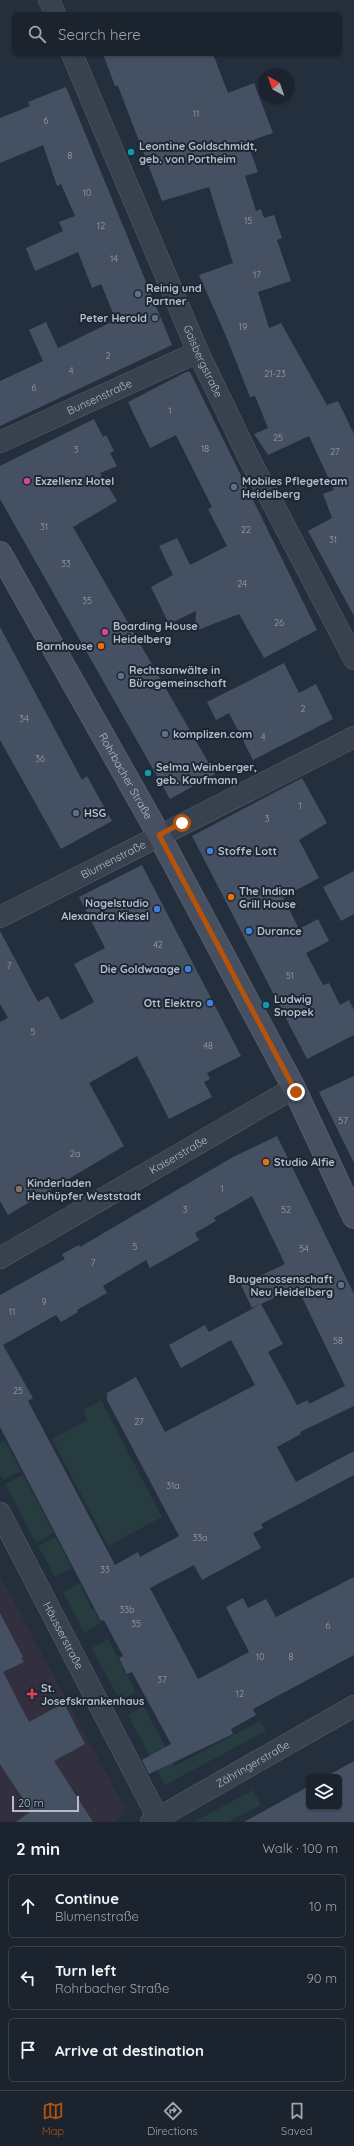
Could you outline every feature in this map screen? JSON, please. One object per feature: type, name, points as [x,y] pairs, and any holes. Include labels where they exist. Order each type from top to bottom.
[{"type":"main road","name":"Rohrbacher Straße","points":[[0,553],[159,835],[294,1088],[354,1217]]},
{"type":"street","points":[[49,0],[54,12]]},
{"type":"street","name":"Gaisbergstraße","points":[[73,56],[198,352],[251,461],[354,659]]},
{"type":"street","name":"Bunsenstraße","points":[[0,442],[198,352]]},
{"type":"street","name":"Blumenstraße","points":[[0,917],[354,737]]},
{"type":"street","name":"Kaiserstraße","points":[[0,1258],[294,1088]]},
{"type":"street","name":"Häusserstraße","points":[[0,1513],[156,1820]]},
{"type":"street","name":"Zähringerstraße","points":[[156,1820],[354,1706]]},
{"type":"shaded area","name":"St. Josefskrankenhaus","points":[[0,1576],[127,1812],[113,1822],[0,1822]]},
{"type":"green space","points":[[101,1400],[162,1517],[108,1546],[52,1439],[88,1420],[83,1410]]},
{"type":"green space","points":[[5,1441],[21,1471],[3,1480],[0,1474],[0,1443]]},
{"type":"green space","points":[[23,1475],[54,1533],[36,1543],[5,1484]]},
{"type":"green space","points":[[56,1537],[72,1568],[55,1577],[38,1546]]},
{"type":"green space","points":[[80,1583],[92,1610],[94,1609],[101,1623],[84,1633],[63,1592]]},
{"type":"green space","points":[[108,1639],[136,1692],[120,1701],[92,1648]]},
{"type":"green space","points":[[144,1706],[175,1766],[260,1721],[266,1731],[165,1785],[128,1715]]},
{"type":"green space","points":[[253,1790],[261,1805],[228,1822],[194,1822]]},
{"type":"building","points":[[104,56],[214,56],[228,93],[254,83],[258,94],[258,104],[262,104],[273,133],[247,142],[258,172],[245,176],[256,211],[261,209],[264,218],[274,215],[282,238],[277,240],[291,281],[258,292],[269,328],[281,323],[327,405],[338,401],[354,434],[354,616],[308,531],[332,518],[323,494],[334,490],[309,436],[268,455],[254,434],[268,428],[255,396],[250,397],[226,336],[199,275],[233,263],[209,187],[162,201],[118,86],[115,86]]},
{"type":"building","points":[[66,87],[172,345],[0,426],[0,381],[43,361],[29,330],[46,322],[58,348],[116,320],[101,284],[92,288],[78,252],[35,271],[26,248],[63,231],[59,222],[75,216],[61,184],[57,186],[43,145],[0,163],[0,118],[30,106],[28,102]]},
{"type":"building","points":[[186,372],[190,372],[317,630],[264,658],[239,614],[195,631],[196,611],[169,624],[151,587],[173,575],[159,546],[177,538],[190,565],[227,546],[208,509],[212,507],[176,435],[150,448],[128,402]]},
{"type":"building","points":[[94,419],[103,437],[106,435],[114,451],[110,453],[117,466],[100,473],[117,501],[73,527],[215,774],[170,799],[0,499],[0,466]]},
{"type":"building","points":[[0,627],[82,780],[87,776],[112,821],[61,849],[0,740]]},
{"type":"building","points":[[284,663],[299,693],[316,684],[333,719],[253,760],[229,713],[216,720],[207,702]]},
{"type":"building","points":[[302,778],[327,823],[299,840],[319,878],[283,897],[299,929],[318,919],[329,941],[306,953],[323,985],[329,983],[340,1005],[349,1000],[354,1010],[354,1035],[307,1059],[192,836]]},
{"type":"building","points":[[142,865],[241,1056],[207,1073],[210,1079],[204,1082],[212,1097],[169,1119],[137,1056],[89,1083],[124,1146],[8,1215],[0,1201],[0,1022],[8,1018],[0,1004],[0,931],[38,1002],[48,996],[61,1020],[94,1002],[74,964],[105,948],[79,897]]},
{"type":"building","points":[[354,871],[354,914],[341,921],[323,887]]},
{"type":"building","points":[[354,1076],[354,1163],[319,1092]]},
{"type":"building","points":[[277,1136],[354,1294],[354,1406],[300,1432],[301,1434],[277,1447],[296,1482],[354,1451],[354,1475],[261,1524],[263,1528],[253,1533],[261,1548],[202,1580],[194,1565],[150,1588],[198,1679],[249,1652],[226,1607],[243,1598],[248,1608],[266,1599],[276,1617],[354,1577],[354,1655],[253,1709],[256,1715],[231,1729],[233,1734],[149,1774],[142,1760],[171,1744],[132,1672],[127,1674],[119,1658],[123,1656],[104,1620],[101,1621],[0,1427],[0,1295],[65,1259],[62,1254],[79,1245],[80,1247],[233,1157]],"holes":[[[252,1196],[285,1264],[241,1285],[252,1308],[261,1304],[209,1332],[205,1325],[169,1345],[181,1368],[231,1340],[255,1385],[165,1432],[136,1377],[107,1393],[107,1400],[179,1536],[140,1557],[138,1552],[115,1565],[28,1401],[33,1398],[3,1345],[56,1315],[61,1322],[78,1312],[77,1310],[107,1293],[103,1286],[146,1260],[150,1268],[199,1240],[195,1233],[216,1221],[214,1218]],[[297,1287],[345,1386],[309,1404],[308,1400],[297,1405],[268,1352],[283,1344],[261,1304]]]},
{"type":"building","points":[[0,1613],[23,1657],[21,1658],[24,1662],[3,1672],[29,1722],[64,1703],[85,1744],[54,1761],[93,1822],[16,1822],[31,1811],[0,1764]]},
{"type":"building","points":[[354,1761],[354,1822],[244,1822],[306,1788],[306,1810],[342,1810],[342,1774],[330,1774]]},
{"type":"place","name":"Leontine Goldschmidt, geb. von Portheim","points":[[131,152]]},
{"type":"place","name":"Reinig und Partner","points":[[138,294]]},
{"type":"place","name":"Peter Herold","points":[[155,318]]},
{"type":"place","name":"Exzellenz Hotel","points":[[27,481]]},
{"type":"place","name":"Mobiles Pflegeteam Heidelberg","points":[[234,487]]},
{"type":"place","name":"Boarding House Heidelberg","points":[[105,632]]},
{"type":"place","name":"Barnhouse","points":[[101,646]]},
{"type":"place","name":"Rechtsanwälte in Bürogemeinschaft","points":[[121,676]]},
{"type":"place","name":"komplizen.com","points":[[165,734]]},
{"type":"place","name":"Selma Weinberger, geb. Kaufmann","points":[[148,773]]},
{"type":"place","name":"HSG","points":[[76,813]]},
{"type":"place","name":"Stoffe Lott","points":[[210,851]]},
{"type":"place","name":"The Indian Grill House","points":[[231,897]]},
{"type":"place","name":"Nagelstudio Alexandra Kiesel","points":[[157,909]]},
{"type":"place","name":"Durance","points":[[249,931]]},
{"type":"place","name":"Die Goldwaage","points":[[188,969]]},
{"type":"place","name":"Ott Elektro","points":[[210,1003]]},
{"type":"place","name":"Ludwig Snopek","points":[[266,1005]]},
{"type":"place","name":"Studio Alfie","points":[[266,1162]]},
{"type":"place","name":"Kinderladen Heuhüpfer Weststadt","points":[[19,1189]]},
{"type":"place","name":"Baugenossenschaft Neu Heidelberg","points":[[341,1285]]},
{"type":"place","name":"St. Josefskrankenhaus","points":[[32,1694]]},
{"type":"route","points":[[182,823],[159,835],[296,1092]]}]
